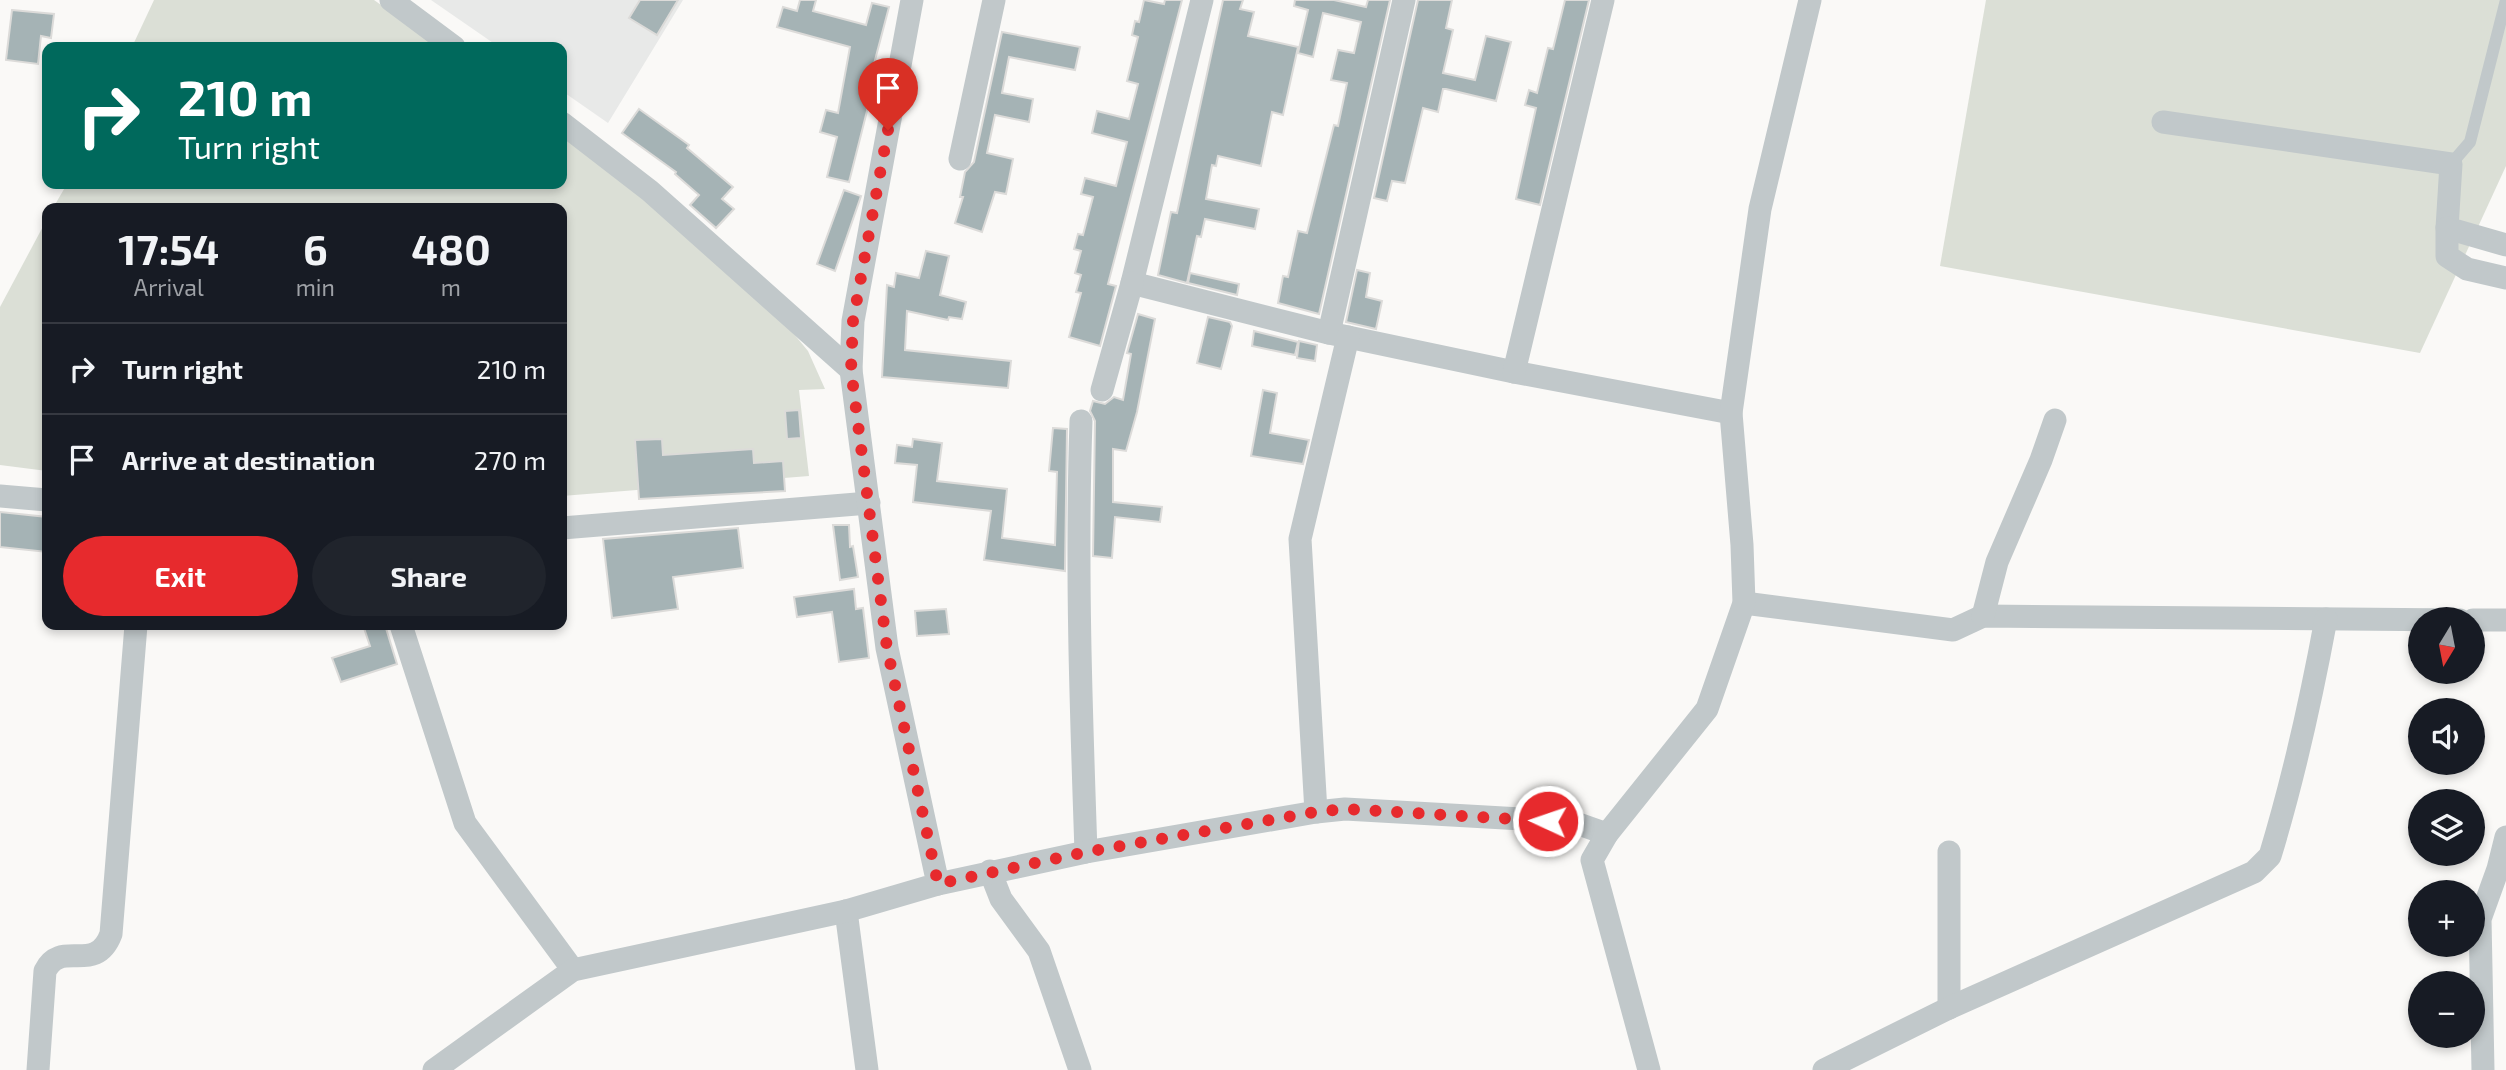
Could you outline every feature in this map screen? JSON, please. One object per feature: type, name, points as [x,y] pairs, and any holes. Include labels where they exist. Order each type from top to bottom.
[{"type":"street","points":[[391,0],[447,42]]},
{"type":"street","points":[[912,0],[853,321],[851,370],[887,648],[938,884]]},
{"type":"street","points":[[960,159],[994,0]]},
{"type":"street","points":[[1102,390],[1132,283],[1202,0]]},
{"type":"street","points":[[1316,812],[1300,539],[1405,0]]},
{"type":"street","points":[[1514,372],[1603,0]]},
{"type":"street","points":[[1649,1070],[1592,860],[1607,834],[1707,709],[1744,603],[1731,413],[1760,209],[1810,0]]},
{"type":"street","points":[[2163,122],[2451,164],[2447,256],[2467,269],[2506,278]]},
{"type":"street","points":[[567,127],[650,191],[851,370]]},
{"type":"street","points":[[2447,228],[2506,245]]},
{"type":"street","points":[[1132,283],[1338,335],[1731,413]]},
{"type":"street","points":[[1983,616],[1997,562],[2041,460],[2055,420]]},
{"type":"street","points":[[1081,421],[1078,505],[1079,653],[1086,852]]},
{"type":"street","points":[[0,496],[42,500]]},
{"type":"street","points":[[567,528],[869,503]]},
{"type":"street","points":[[1744,603],[1953,630],[1983,616],[2408,619]]},
{"type":"street","points":[[1824,1070],[1949,1008],[2254,872],[2263,864],[2270,856],[2307,723],[2326,618]]},
{"type":"street","points":[[2485,620],[2506,620]]},
{"type":"street","points":[[38,1070],[45,971],[48,965],[62,956],[95,954],[102,951],[111,934],[136,630]]},
{"type":"street","points":[[403,630],[465,822],[573,970]]},
{"type":"street","points":[[434,1070],[573,970],[846,911],[990,871],[1086,852],[1345,809],[1573,822],[1607,834]]},
{"type":"street","points":[[2483,1070],[2480,919],[2506,837]]},
{"type":"street","points":[[1949,1008],[1950,852]]},
{"type":"street","points":[[990,871],[1001,899],[1039,951],[1080,1070]]},
{"type":"street","points":[[846,911],[867,1070]]},
{"type":"lane","points":[[2451,164],[2470,142],[2506,0]]},
{"type":"shaded area","points":[[154,0],[374,0],[434,42],[134,42]]},
{"type":"shaded area","points":[[431,0],[683,0],[608,123],[567,94],[567,42],[492,42]]},
{"type":"shaded area","points":[[1986,0],[2506,0],[2506,166],[2420,353],[1940,266]]},
{"type":"shaded area","points":[[567,136],[589,151],[779,316],[808,351],[825,389],[799,390],[809,476],[567,496],[567,203],[56,203],[64,189],[567,189]]},
{"type":"shaded area","points":[[42,228],[42,470],[0,465],[0,307]]},
{"type":"building","points":[[640,0],[678,0],[657,35],[629,18]]},
{"type":"building","points":[[800,0],[816,0],[813,11],[866,25],[872,3],[889,7],[849,182],[827,177],[837,137],[820,132],[826,110],[838,113],[850,47],[777,27],[783,7],[797,11]]},
{"type":"building","points":[[1144,0],[1164,4],[1165,0],[1182,0],[1108,284],[1116,286],[1100,346],[1069,337],[1081,293],[1076,292],[1081,275],[1075,273],[1081,251],[1074,249],[1078,234],[1083,235],[1093,197],[1081,194],[1085,178],[1116,186],[1127,142],[1092,133],[1097,111],[1129,119],[1138,84],[1127,81],[1138,37],[1132,35],[1135,21],[1139,22]]},
{"type":"building","points":[[1223,0],[1243,0],[1240,9],[1254,12],[1248,36],[1298,47],[1283,115],[1272,112],[1261,166],[1218,156],[1216,166],[1212,165],[1206,199],[1259,209],[1255,229],[1205,219],[1201,237],[1197,236],[1187,283],[1158,275],[1171,212],[1177,213]]},
{"type":"building","points":[[1295,0],[1334,0],[1366,7],[1368,0],[1390,0],[1319,314],[1278,303],[1283,276],[1288,277],[1298,231],[1307,233],[1334,125],[1338,126],[1347,83],[1331,80],[1338,50],[1354,53],[1361,22],[1323,13],[1313,57],[1298,53],[1308,10],[1294,6]]},
{"type":"building","points":[[1418,0],[1452,0],[1446,28],[1453,30],[1443,73],[1475,80],[1486,36],[1511,42],[1496,101],[1443,89],[1438,112],[1423,108],[1405,183],[1392,181],[1387,201],[1374,198]]},
{"type":"building","points":[[1565,0],[1589,0],[1540,205],[1516,199],[1536,108],[1525,105],[1529,90],[1537,93],[1548,48],[1553,49]]},
{"type":"building","points":[[12,10],[54,14],[51,38],[41,36],[38,64],[6,60]]},
{"type":"building","points":[[1002,32],[1080,47],[1075,70],[1009,57],[1002,93],[1033,99],[1029,122],[995,115],[987,153],[1013,159],[1006,194],[995,192],[982,232],[955,223],[963,197],[960,197],[965,172],[974,162]]},
{"type":"building","points":[[639,109],[689,145],[687,148],[733,187],[722,199],[734,209],[716,228],[690,205],[699,195],[675,174],[676,172],[622,133]]},
{"type":"building","points":[[844,190],[861,196],[835,271],[817,264]]},
{"type":"building","points":[[926,251],[949,256],[940,295],[966,302],[962,319],[949,317],[948,320],[907,311],[905,350],[1011,361],[1008,388],[882,377],[887,285],[894,287],[896,273],[919,278]]},
{"type":"building","points":[[1357,270],[1370,273],[1366,297],[1382,301],[1376,329],[1346,322]]},
{"type":"building","points":[[1190,273],[1239,284],[1237,295],[1188,283]]},
{"type":"building","points":[[1138,314],[1155,319],[1137,412],[1126,451],[1113,449],[1113,502],[1162,507],[1160,522],[1115,517],[1112,558],[1093,556],[1095,421],[1090,411],[1093,401],[1105,404],[1114,397],[1123,400],[1131,354],[1127,353]]},
{"type":"building","points":[[1208,317],[1230,322],[1232,326],[1221,369],[1197,363]]},
{"type":"building","points":[[1254,331],[1298,342],[1295,355],[1252,346]]},
{"type":"building","points":[[1299,341],[1317,345],[1315,361],[1297,358]]},
{"type":"building","points":[[1263,390],[1277,393],[1270,433],[1309,440],[1303,464],[1251,456]]},
{"type":"building","points":[[799,410],[801,438],[787,439],[785,411]]},
{"type":"building","points":[[1053,428],[1067,429],[1065,571],[984,560],[991,511],[913,502],[917,465],[895,463],[897,445],[912,447],[913,439],[942,443],[937,481],[1007,489],[1002,538],[1055,545],[1057,472],[1049,471]]},
{"type":"building","points":[[662,439],[663,455],[753,449],[754,463],[783,461],[785,491],[639,499],[635,440]]},
{"type":"building","points":[[0,512],[42,516],[42,551],[0,547]]},
{"type":"building","points":[[833,525],[849,525],[850,547],[853,546],[858,577],[840,580]]},
{"type":"building","points":[[738,528],[743,568],[673,577],[678,609],[612,618],[603,539]]},
{"type":"building","points":[[854,589],[856,609],[863,608],[869,658],[839,662],[832,612],[797,617],[794,597]]},
{"type":"building","points":[[946,609],[949,634],[917,636],[915,611]]},
{"type":"building","points":[[365,630],[387,630],[397,664],[341,682],[332,658],[370,646]]},
{"type":"route","points":[[888,130],[853,321],[851,370],[887,648],[938,884],[1086,852],[1345,809],[1548,821]]}]
